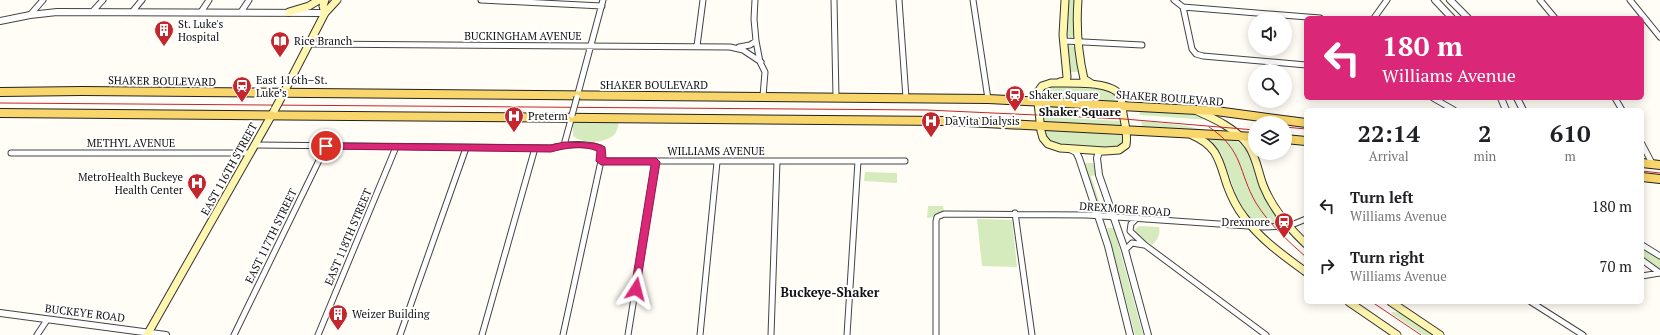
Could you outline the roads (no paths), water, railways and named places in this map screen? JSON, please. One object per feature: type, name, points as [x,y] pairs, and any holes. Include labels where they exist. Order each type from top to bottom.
[{"type":"main road","points":[[289,12],[309,6],[319,0]]},
{"type":"main road","points":[[324,0],[323,6],[326,13]]},
{"type":"main road","name":"EAST 116TH STREET","points":[[148,334],[283,96],[326,13],[337,0]]},
{"type":"main road","points":[[1057,83],[1067,80],[1063,21],[1065,0]]},
{"type":"main road","points":[[1078,0],[1078,42],[1084,78],[1090,83],[1109,87],[1120,97],[1128,141],[1124,148],[1105,151],[1054,147],[1048,144],[1043,138],[1040,125],[1038,102],[1039,88],[1046,84],[1057,83],[1098,85]]},
{"type":"main road","name":"SHAKER BOULEVARD","points":[[0,92],[283,96],[763,96],[988,99],[1195,110],[1304,123]]},
{"type":"main road","points":[[1195,110],[1220,122],[1238,136],[1250,148],[1263,186],[1272,202],[1289,226],[1304,242]]},
{"type":"main road","points":[[0,113],[274,112],[903,120],[1040,125],[1248,136]]},
{"type":"main road","points":[[1184,133],[1203,140],[1217,153],[1230,192],[1243,216],[1276,248],[1304,270]]},
{"type":"main road","points":[[1292,140],[1304,141]]},
{"type":"main road","points":[[1644,163],[1657,165]]},
{"type":"main road","points":[[1644,177],[1660,180]]},
{"type":"main road","points":[[1352,304],[1397,335]]},
{"type":"main road","points":[[1394,304],[1440,335]]},
{"type":"street","points":[[30,15],[43,0]]},
{"type":"street","points":[[92,12],[103,0]]},
{"type":"street","points":[[132,12],[142,0]]},
{"type":"street","points":[[201,12],[209,0]]},
{"type":"street","points":[[241,12],[248,0]]},
{"type":"street","points":[[481,0],[602,6]]},
{"type":"street","points":[[564,145],[603,0]]},
{"type":"street","points":[[697,46],[703,0]]},
{"type":"street","points":[[755,0],[754,19],[756,41],[760,62],[765,72],[763,96]]},
{"type":"street","points":[[834,0],[836,97]]},
{"type":"street","points":[[899,0],[906,98]]},
{"type":"street","points":[[973,0],[988,99]]},
{"type":"street","points":[[1174,0],[1183,6],[1304,17]]},
{"type":"street","points":[[1375,16],[1387,0]]},
{"type":"street","points":[[1434,0],[1450,16]]},
{"type":"street","points":[[1450,0],[1466,16]]},
{"type":"street","points":[[1540,0],[1553,16]]},
{"type":"street","points":[[1630,0],[1643,16]]},
{"type":"street","points":[[1183,6],[1192,49],[1196,54],[1203,56],[1304,65]]},
{"type":"street","points":[[0,21],[30,15],[92,12],[326,13]]},
{"type":"street","points":[[1644,17],[1660,37]]},
{"type":"street","name":"BUCKINGHAM AVENUE","points":[[310,44],[736,47],[750,45],[756,41]]},
{"type":"street","points":[[1064,41],[1142,45]]},
{"type":"street","name":"BUCKINGHAM AVENUE","points":[[736,47],[751,54],[760,62]]},
{"type":"street","points":[[1436,100],[1450,108]]},
{"type":"street","points":[[255,145],[466,148],[557,148],[564,145],[598,146],[602,150],[601,161],[563,335]]},
{"type":"street","name":"EAST 117TH STREET","points":[[234,335],[326,146]]},
{"type":"street","name":"EAST 118TH STREET","points":[[318,335],[396,147]]},
{"type":"street","points":[[1644,147],[1657,165]]},
{"type":"street","points":[[400,335],[466,148]]},
{"type":"street","points":[[482,335],[536,148]]},
{"type":"street","points":[[1068,148],[1076,152],[1079,156],[1086,183],[1108,246],[1130,335]]},
{"type":"street","points":[[1105,151],[1100,152],[1097,155],[1096,162],[1100,179],[1124,250],[1148,335]]},
{"type":"street","name":"METHYL AVENUE","points":[[11,152],[251,153]]},
{"type":"street","name":"WILLIAMS AVENUE","points":[[601,161],[905,161]]},
{"type":"street","points":[[771,335],[777,161]]},
{"type":"street","points":[[847,335],[858,161]]},
{"type":"street","points":[[628,335],[656,162]]},
{"type":"street","points":[[700,335],[717,162]]},
{"type":"street","name":"DREXMORE ROAD","points":[[936,335],[936,221],[937,217],[941,215],[966,213],[1015,213],[1097,216],[1135,220],[1253,227],[1289,226],[1304,220]]},
{"type":"street","points":[[1015,213],[1032,335]]},
{"type":"street","points":[[1135,220],[1131,224],[1130,231],[1145,245],[1266,335]]},
{"type":"street","points":[[1124,250],[1132,244],[1145,245]]},
{"type":"street","points":[[1644,246],[1660,256]]},
{"type":"street","points":[[1644,261],[1660,273]]},
{"type":"street","points":[[1644,276],[1660,273]]},
{"type":"street","points":[[1534,304],[1583,335]]},
{"type":"street","name":"BUCKEYE ROAD","points":[[0,313],[148,334],[166,335]]},
{"type":"street","points":[[38,335],[48,320]]},
{"type":"tram line","points":[[0,103],[927,110],[1124,119],[1248,129]]},
{"type":"tram line","points":[[1209,127],[1229,144],[1235,153],[1250,192],[1261,211],[1279,232],[1304,255]]},
{"type":"tram line","points":[[1292,128],[1304,129]]},
{"type":"tram line","points":[[1644,171],[1660,173]]},
{"type":"tram line","points":[[1375,304],[1421,335]]},
{"type":"place","name":"St. Luke's Hospital","points":[[164,47]]},
{"type":"place","name":"Rice Branch","points":[[280,58]]},
{"type":"place","name":"East 116th–St. Luke’s","points":[[242,103]]},
{"type":"place","name":"Shaker Square","points":[[1015,112]]},
{"type":"place","name":"Preterm","points":[[514,133]]},
{"type":"place","name":"DaVita Dialysis","points":[[931,138]]},
{"type":"place","name":"MetroHealth Buckeye Health Center","points":[[197,200]]},
{"type":"place","name":"Drexmore","points":[[1284,239]]},
{"type":"place","name":"Weizer Building","points":[[338,331]]},
{"type":"district","name":"Shaker Square","points":[[1080,111]]},
{"type":"district","name":"Buckeye-Shaker","points":[[830,292]]}]
